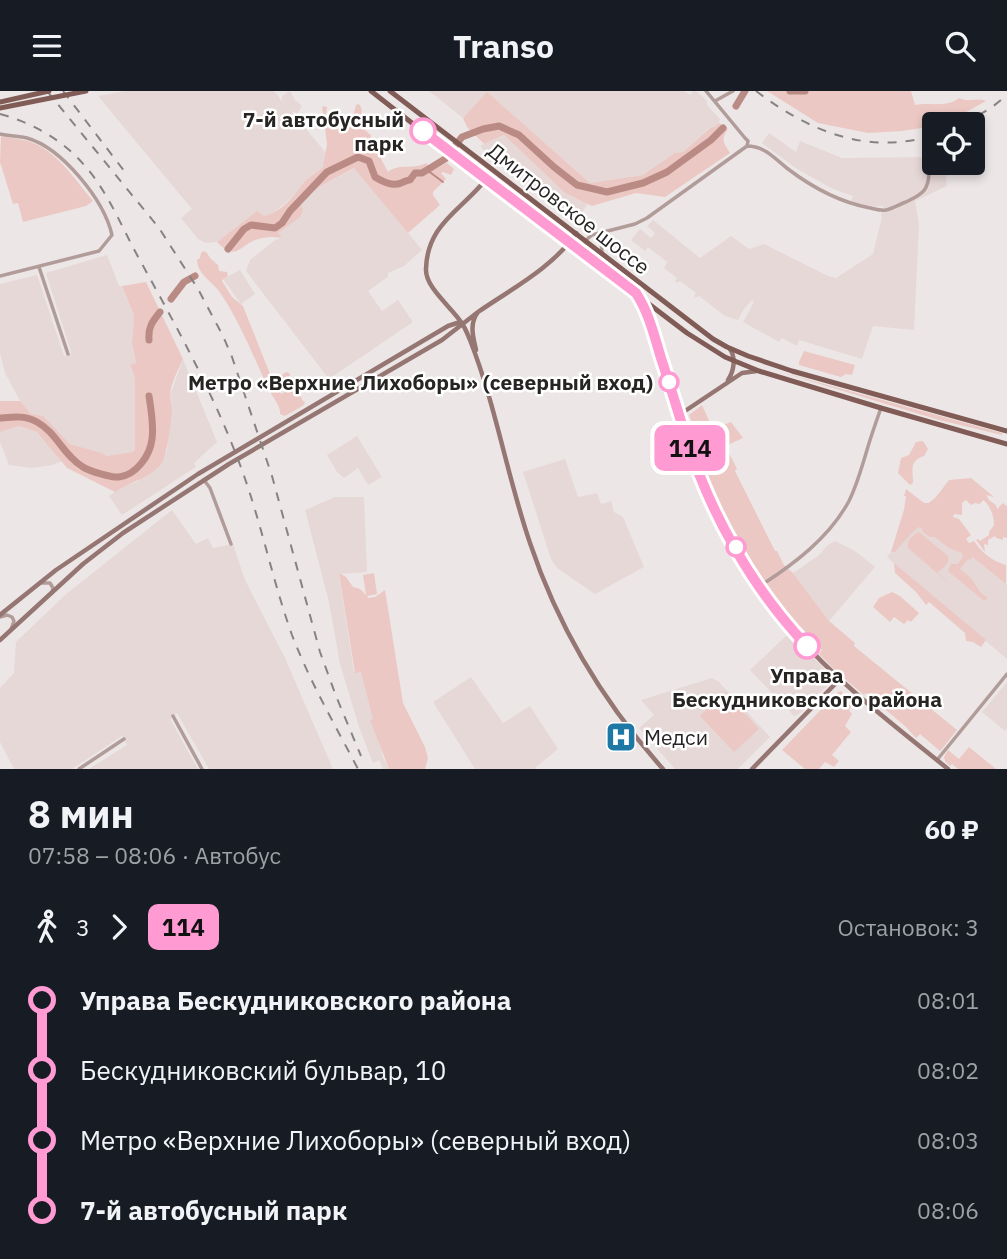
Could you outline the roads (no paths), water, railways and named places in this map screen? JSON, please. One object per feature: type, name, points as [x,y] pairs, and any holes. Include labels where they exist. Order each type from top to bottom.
[{"type":"main road","points":[[0,105],[51,91]]},
{"type":"main road","points":[[0,105],[86,91]]},
{"type":"main road","name":"Дмитровское шоссе","points":[[371,91],[708,348],[758,371],[1005,444],[1007,431],[792,371],[730,349],[693,324],[390,91]]},
{"type":"main road","points":[[476,172],[478,188]]},
{"type":"main road","points":[[490,183],[484,183],[478,188],[441,224],[427,259],[428,279],[469,329],[529,541],[550,597],[594,679],[628,727],[663,769]]},
{"type":"main road","points":[[0,640],[96,553],[204,480],[450,335],[550,262],[570,243],[576,233]]},
{"type":"main road","points":[[636,293],[649,317],[691,453],[710,499],[760,586],[796,634],[840,679],[948,769]]},
{"type":"main road","points":[[471,338],[472,322],[478,312]]},
{"type":"main road","points":[[448,326],[453,321],[454,314]]},
{"type":"main road","points":[[0,616],[72,559],[198,474],[448,326],[463,324]]},
{"type":"main road","points":[[450,335],[463,333],[471,338]]},
{"type":"main road","points":[[725,383],[732,372],[734,362],[730,349]]},
{"type":"main road","points":[[679,412],[685,411],[746,371],[758,371]]},
{"type":"main road","points":[[752,769],[840,679]]},
{"type":"street","points":[[706,91],[748,141],[747,146]]},
{"type":"street","points":[[715,101],[733,91]]},
{"type":"street","points":[[0,134],[28,138],[44,146],[65,163],[98,203],[111,232],[99,251],[0,276]]},
{"type":"street","points":[[581,251],[586,240],[592,235],[640,223],[747,146],[765,150],[822,192],[884,211],[922,193],[929,183],[929,175]]},
{"type":"street","points":[[602,253],[601,240],[607,232]]},
{"type":"street","points":[[39,267],[68,354]]},
{"type":"street","points":[[760,586],[817,543],[839,516],[855,486],[881,408]]},
{"type":"street","points":[[204,480],[222,517],[231,544]]},
{"type":"street","points":[[40,583],[47,582],[52,585],[50,595]]},
{"type":"street","points":[[0,616],[12,617],[10,631]]},
{"type":"street","points":[[937,760],[1007,674]]},
{"type":"street","points":[[173,716],[202,769]]},
{"type":"street","points":[[79,769],[124,739]]},
{"type":"waterway","points":[[736,106],[745,91]]},
{"type":"waterway","points":[[790,91],[805,91]]},
{"type":"waterway","points":[[228,249],[244,229],[251,225],[275,228],[327,172],[358,157],[369,161],[375,177],[387,183],[398,184],[410,180],[415,173],[422,173],[445,159],[462,137],[499,126],[519,135],[577,185],[607,192],[643,183],[667,172],[723,128]]},
{"type":"waterway","points":[[427,170],[443,182]]},
{"type":"waterway","points":[[171,299],[184,282],[195,276]]},
{"type":"waterway","points":[[149,340],[151,325],[160,312]]},
{"type":"waterway","points":[[0,418],[23,417],[37,422],[83,467],[119,477],[136,469],[148,452],[153,428],[149,396]]},
{"type":"railway","points":[[47,91],[159,228],[198,289],[223,336],[272,476],[320,652],[361,756]]},
{"type":"railway","points":[[63,91],[128,176]]},
{"type":"railway","points":[[756,91],[797,118],[840,136],[885,143],[922,138]]},
{"type":"railway","points":[[984,112],[1007,95]]},
{"type":"railway","points":[[0,114],[36,128],[67,148],[93,176],[113,208],[194,360],[220,416],[250,493],[292,635],[358,769]]},
{"type":"place","name":"7-й автобусный парк","points":[[423,131]]},
{"type":"place","name":"Метро «Верхние Лихоборы» (северный вход)","points":[[669,382]]},
{"type":"place","name":"Управа Бескудниковского района","points":[[807,646]]},
{"type":"place","name":"Медси","points":[[621,737]]}]
